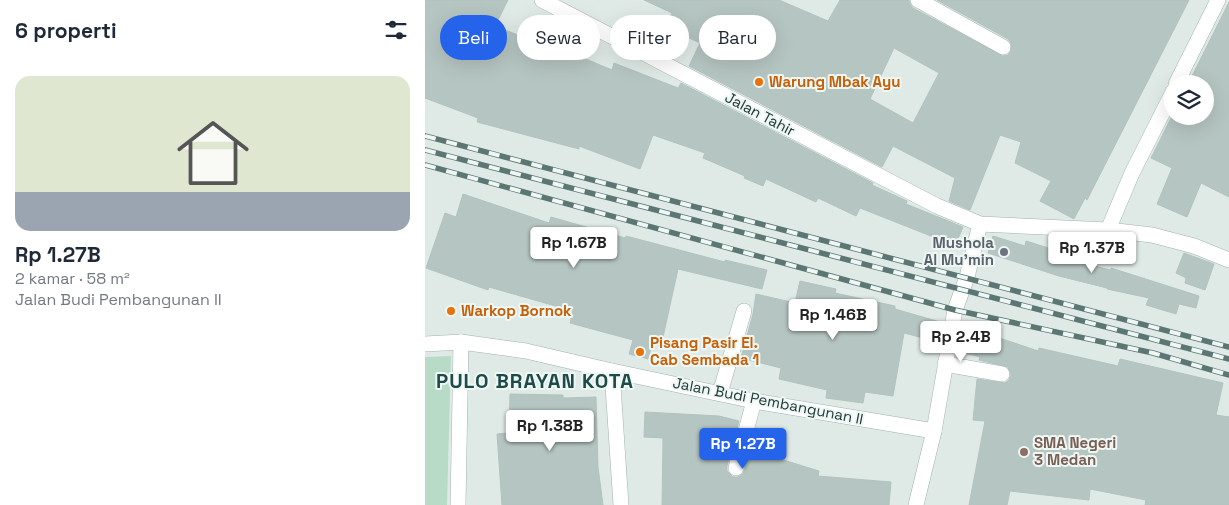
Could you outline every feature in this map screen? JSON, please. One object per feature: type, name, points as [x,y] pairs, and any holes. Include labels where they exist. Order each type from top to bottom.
[{"type":"street","name":"Jalan Tahir","points":[[542,0],[937,206],[980,224]]},
{"type":"street","points":[[918,0],[1003,47]]},
{"type":"street","points":[[1181,75],[1218,0]]},
{"type":"street","points":[[1108,230],[1132,173],[1164,110]]},
{"type":"street","points":[[916,505],[933,431],[955,310],[967,277],[980,224],[1108,230],[1153,235],[1194,246],[1229,260]]},
{"type":"street","points":[[720,393],[744,311]]},
{"type":"street","points":[[458,505],[461,342]]},
{"type":"street","name":"Jalan Budi Pembangunan II","points":[[425,344],[461,342],[526,351],[754,401],[933,431]]},
{"type":"street","points":[[945,364],[1002,374]]},
{"type":"street","points":[[612,371],[621,505]]},
{"type":"street","points":[[736,468],[754,401]]},
{"type":"green space","points":[[451,356],[447,505],[425,505],[425,357]]},
{"type":"building","points":[[425,0],[508,0],[500,15],[440,15],[440,60],[507,60],[507,31],[517,35],[517,60],[588,60],[612,70],[614,63],[678,88],[681,83],[873,183],[872,185],[907,201],[906,204],[963,227],[957,241],[943,236],[941,240],[860,208],[856,216],[818,198],[816,202],[766,179],[763,186],[703,158],[705,153],[653,135],[640,169],[579,146],[579,149],[477,122],[478,118],[425,98]]},
{"type":"building","points":[[644,0],[779,0],[828,21],[840,0],[909,0],[913,8],[1003,56],[1008,55],[1011,51],[1011,43],[1008,39],[937,0],[1189,0],[1087,200],[1085,198],[1074,219],[1040,201],[1051,181],[1015,163],[1021,142],[1000,135],[970,210],[949,201],[955,178],[893,146],[882,167],[689,66],[699,45],[699,60],[776,60],[776,15],[699,15],[699,43],[689,38],[689,15],[671,15],[672,13]],"holes":[[[894,48],[939,73],[913,123],[870,99]]]},
{"type":"building","points":[[1229,2],[1229,197],[1201,183],[1187,217],[1157,204],[1172,168],[1151,158],[1168,125],[1214,125],[1214,75],[1192,75]]},
{"type":"building","points":[[463,194],[549,223],[551,217],[625,238],[626,236],[725,262],[725,260],[767,270],[762,289],[678,269],[661,346],[652,345],[648,359],[629,354],[633,340],[570,323],[573,311],[489,287],[488,290],[426,268],[445,213],[456,217]]},
{"type":"building","points":[[993,236],[1025,246],[1026,241],[1074,256],[1073,261],[1111,270],[1111,268],[1199,296],[1196,308],[1179,304],[1176,314],[1146,305],[1149,298],[1059,276],[988,253]]},
{"type":"building","points":[[1184,253],[1214,264],[1205,290],[1185,283],[1186,278],[1176,273]]},
{"type":"building","points":[[800,281],[836,289],[835,293],[895,306],[895,309],[940,322],[935,341],[904,333],[893,396],[865,392],[863,403],[826,398],[827,390],[779,379],[781,368],[741,358],[753,314],[756,294],[795,303]]},
{"type":"building","points":[[973,329],[1038,351],[1039,348],[1118,366],[1120,359],[1223,383],[1216,415],[1229,417],[1229,505],[1145,505],[1146,500],[1090,489],[1089,500],[1010,491],[1007,505],[969,505],[985,421],[973,420],[977,379],[1005,383],[1011,375],[1008,367],[979,360],[980,357],[965,353]]},
{"type":"building","points":[[510,394],[563,395],[563,398],[596,397],[598,467],[603,505],[502,505],[497,434],[509,433]]},
{"type":"building","points":[[645,412],[719,416],[739,421],[727,466],[727,471],[733,477],[743,474],[751,450],[819,471],[818,476],[891,482],[889,505],[662,505],[663,438],[644,437]]},
{"type":"railway","points":[[425,136],[1229,347]]},
{"type":"railway","points":[[425,150],[1229,359]]},
{"type":"railway","points":[[425,165],[955,310],[1153,353],[1229,375]]},
{"type":"place","name":"Warung Mbak Ayu","points":[[759,82]]},
{"type":"place","name":"Mushola Al Mu'min","points":[[1004,252]]},
{"type":"place","name":"Warkop Bornok","points":[[451,311]]},
{"type":"place","name":"Pisang Pasir El. Cab Sembada 1","points":[[640,352]]},
{"type":"place","name":"SMA Negeri 3 Medan","points":[[1024,452]]},
{"type":"district","name":"PULO BRAYAN KOTA","points":[[535,381]]}]
